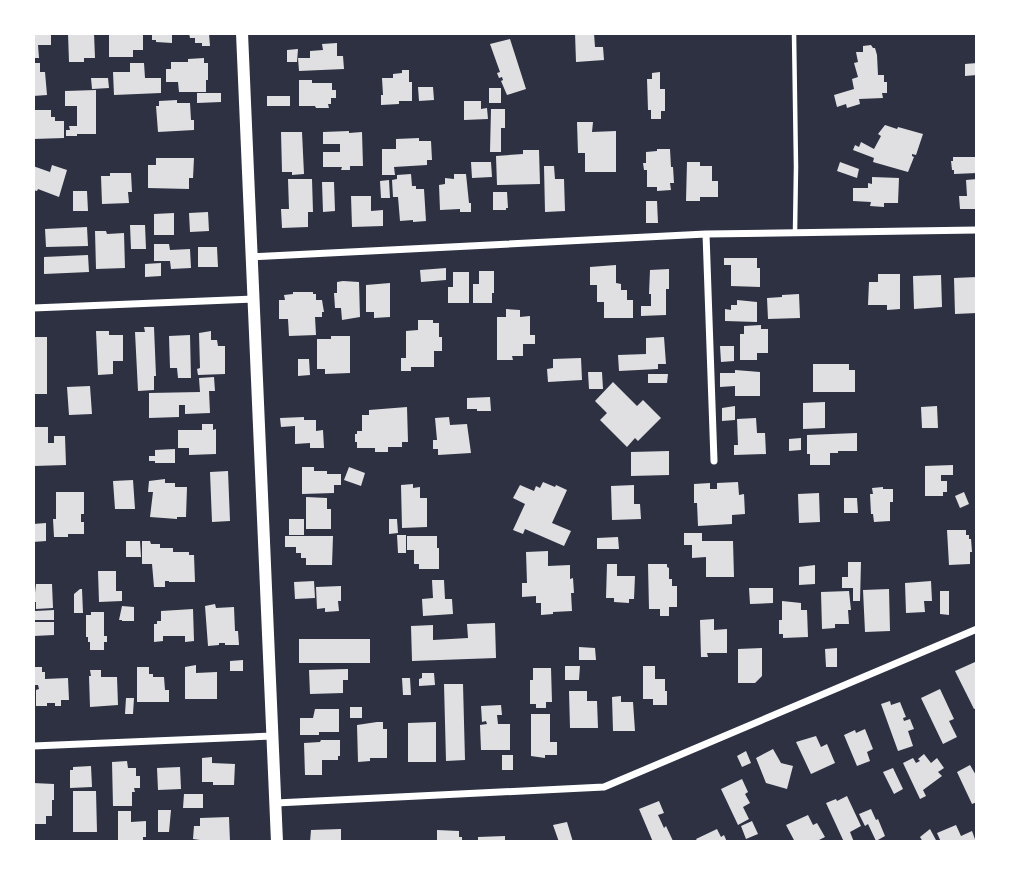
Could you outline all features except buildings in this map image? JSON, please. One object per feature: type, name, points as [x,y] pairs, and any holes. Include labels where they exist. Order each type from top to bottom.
[{"type":"main road","points":[[242,33],[277,842]]},
{"type":"street","points":[[251,257],[706,234],[977,230]]},
{"type":"street","points":[[706,234],[714,461]]},
{"type":"street","points":[[33,308],[254,299]]},
{"type":"street","points":[[276,803],[604,787],[977,629]]},
{"type":"street","points":[[33,746],[272,736]]},
{"type":"lane","points":[[794,33],[796,232]]}]
